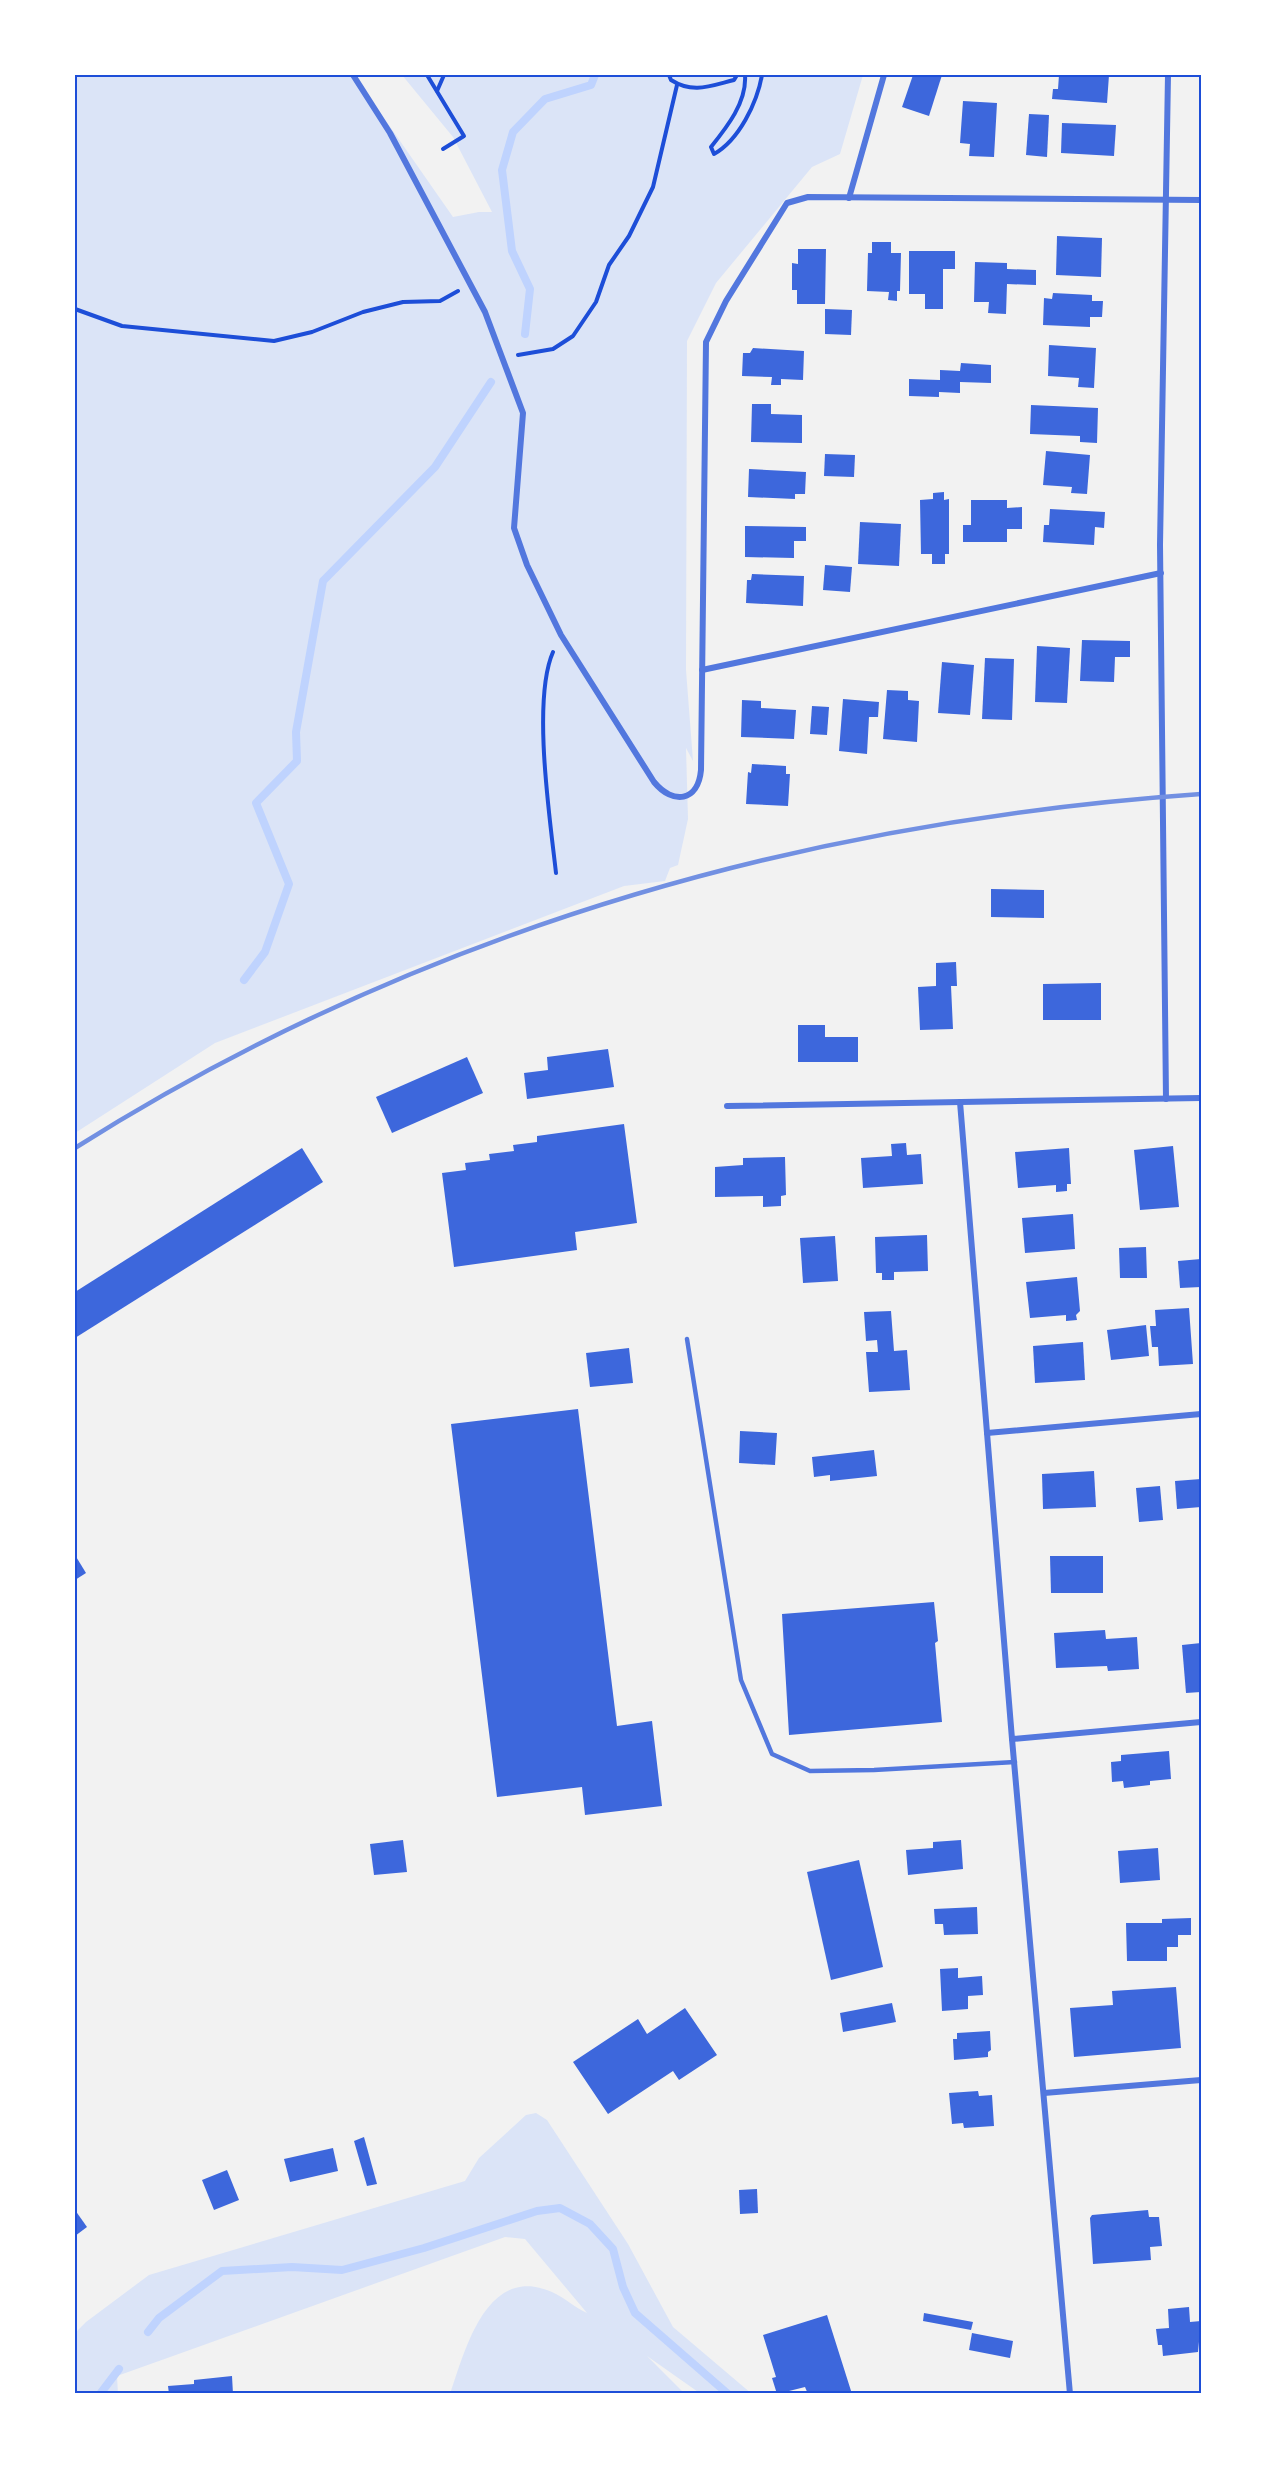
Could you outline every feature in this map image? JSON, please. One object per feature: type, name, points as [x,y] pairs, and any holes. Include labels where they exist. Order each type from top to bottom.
[{"type":"street","points":[[353,75],[390,133],[485,312],[523,413],[514,528],[527,565],[561,635],[654,782],[672,796],[687,795],[696,789],[700,779],[706,342],[726,301],[787,203],[808,198],[1201,200]]},
{"type":"street","points":[[849,198],[884,75]]},
{"type":"street","points":[[1166,1099],[1161,573],[1168,75]]},
{"type":"street","points":[[702,670],[1161,573]]},
{"type":"street","points":[[727,1106],[1201,1098]]},
{"type":"street","points":[[960,1102],[1012,1739],[1070,2394]]},
{"type":"street","points":[[987,1433],[1201,1414]]},
{"type":"street","points":[[1012,1739],[1201,1722]]},
{"type":"street","points":[[1044,2093],[1201,2080]]},
{"type":"lane","points":[[687,1339],[741,1680],[772,1754],[810,1771],[874,1770],[1015,1762]]},
{"type":"path","points":[[427,75],[464,136],[444,149]]},
{"type":"path","points":[[436,91],[444,75]]},
{"type":"path","points":[[669,75],[670,80],[685,89],[734,80],[737,75]]},
{"type":"path","points":[[745,75],[743,95],[727,126],[711,147],[714,154],[723,149],[736,135],[756,94],[762,75]]},
{"type":"path","points":[[502,356],[538,353],[553,349],[573,336],[596,302],[609,265],[629,236],[653,187],[677,84]]},
{"type":"path","points":[[75,309],[122,326],[274,340],[312,332],[363,312],[402,302],[440,301],[470,283]]},
{"type":"path","points":[[556,873],[543,704],[548,665],[561,635]]},
{"type":"shaded area","points":[[75,75],[354,75],[453,217],[492,212],[453,137],[402,75],[863,75],[840,154],[812,167],[716,283],[687,341],[686,670],[693,761],[686,748],[688,819],[678,865],[670,868],[665,881],[624,886],[215,1043],[75,1133]]},
{"type":"shaded area","points":[[536,2113],[547,2120],[628,2244],[673,2327],[752,2394],[701,2394],[647,2356],[685,2394],[450,2394],[463,2355],[482,2316],[495,2300],[511,2290],[530,2286],[552,2292],[587,2313],[525,2239],[505,2237],[117,2376],[118,2394],[75,2394],[75,2333],[86,2322],[149,2275],[465,2181],[479,2158],[526,2115]]},
{"type":"building","points":[[913,75],[942,75],[929,116],[902,107]]},
{"type":"building","points":[[1059,75],[1109,75],[1107,103],[1052,99],[1053,89],[1058,89]]},
{"type":"building","points":[[963,101],[997,103],[994,157],[969,156],[970,144],[960,143]]},
{"type":"building","points":[[1029,114],[1049,115],[1047,157],[1026,155]]},
{"type":"building","points":[[1062,123],[1116,125],[1114,156],[1061,153]]},
{"type":"building","points":[[1057,236],[1102,238],[1101,277],[1056,275]]},
{"type":"building","points":[[872,242],[891,242],[891,253],[901,253],[900,291],[897,291],[897,301],[888,300],[889,292],[867,291],[868,253],[872,253]]},
{"type":"building","points":[[798,249],[826,249],[825,304],[797,304],[797,290],[792,290],[792,263],[798,264]]},
{"type":"building","points":[[909,251],[955,251],[955,269],[943,269],[943,309],[925,309],[925,294],[909,294]]},
{"type":"building","points":[[975,262],[1007,263],[1007,269],[1036,270],[1036,285],[1007,284],[1006,314],[988,313],[989,302],[974,302]]},
{"type":"building","points":[[1053,293],[1092,295],[1092,301],[1103,301],[1102,317],[1090,317],[1090,327],[1043,325],[1044,298],[1052,299]]},
{"type":"building","points":[[825,309],[852,310],[851,335],[825,334]]},
{"type":"building","points":[[1049,345],[1096,348],[1094,388],[1078,387],[1079,378],[1048,376]]},
{"type":"building","points":[[753,348],[804,351],[803,380],[781,379],[781,385],[771,385],[772,377],[742,376],[743,353],[750,353]]},
{"type":"building","points":[[961,363],[991,365],[991,383],[960,382],[960,393],[939,392],[939,397],[909,396],[909,379],[940,380],[940,370],[960,371]]},
{"type":"building","points":[[752,404],[771,404],[771,414],[802,415],[802,443],[751,442]]},
{"type":"building","points":[[1031,405],[1098,408],[1097,443],[1080,442],[1080,436],[1030,434]]},
{"type":"building","points":[[1046,451],[1090,455],[1087,494],[1071,493],[1072,487],[1043,485]]},
{"type":"building","points":[[825,454],[855,455],[854,477],[824,476]]},
{"type":"building","points":[[749,469],[806,472],[805,494],[795,494],[795,499],[748,497]]},
{"type":"building","points":[[944,492],[944,500],[949,499],[949,554],[945,554],[945,564],[932,564],[932,554],[921,554],[920,500],[933,499],[933,493]]},
{"type":"building","points":[[971,500],[1007,500],[1007,508],[1022,507],[1022,529],[1007,529],[1007,542],[963,542],[963,525],[971,525]]},
{"type":"building","points":[[1050,509],[1105,512],[1104,528],[1095,527],[1094,545],[1043,542],[1044,525],[1049,525]]},
{"type":"building","points":[[860,522],[901,524],[899,566],[858,564]]},
{"type":"building","points":[[745,526],[806,527],[806,541],[794,541],[794,558],[745,557]]},
{"type":"building","points":[[825,565],[852,567],[850,592],[823,590]]},
{"type":"building","points":[[752,574],[804,576],[803,606],[746,603],[747,580],[751,580]]},
{"type":"building","points":[[1082,640],[1130,641],[1130,657],[1115,657],[1114,682],[1080,681]]},
{"type":"building","points":[[1037,646],[1070,648],[1067,703],[1035,702]]},
{"type":"building","points":[[985,658],[1014,659],[1012,720],[982,719]]},
{"type":"building","points":[[942,662],[974,665],[970,715],[938,713]]},
{"type":"building","points":[[887,690],[908,691],[908,700],[919,701],[917,742],[883,739]]},
{"type":"building","points":[[843,699],[879,702],[878,717],[869,717],[867,754],[839,751]]},
{"type":"building","points":[[742,700],[761,701],[761,708],[796,710],[794,739],[741,737]]},
{"type":"building","points":[[812,706],[829,707],[827,735],[810,734]]},
{"type":"building","points":[[752,764],[786,766],[786,774],[790,774],[788,806],[746,804],[748,772],[751,773]]},
{"type":"building","points":[[991,889],[1044,890],[1044,918],[991,917]]},
{"type":"building","points":[[956,962],[957,986],[951,986],[953,1029],[920,1030],[918,987],[936,986],[936,963]]},
{"type":"building","points":[[1101,983],[1101,1020],[1043,1020],[1043,984]]},
{"type":"building","points":[[798,1025],[825,1025],[825,1037],[858,1037],[858,1062],[798,1062]]},
{"type":"building","points":[[608,1049],[614,1087],[527,1099],[524,1073],[548,1070],[547,1057]]},
{"type":"building","points":[[467,1057],[483,1093],[392,1133],[376,1097]]},
{"type":"building","points":[[624,1124],[637,1223],[575,1232],[577,1250],[454,1267],[442,1173],[466,1170],[465,1163],[490,1160],[489,1154],[514,1151],[513,1145],[537,1142],[537,1136]]},
{"type":"building","points":[[906,1143],[907,1155],[921,1154],[923,1184],[863,1188],[861,1158],[892,1156],[891,1144]]},
{"type":"building","points":[[1173,1146],[1179,1207],[1140,1210],[1134,1150]]},
{"type":"building","points":[[302,1148],[323,1182],[75,1338],[75,1292]]},
{"type":"building","points":[[1069,1148],[1071,1184],[1067,1184],[1067,1191],[1056,1192],[1056,1185],[1018,1188],[1015,1152]]},
{"type":"building","points":[[785,1157],[786,1195],[781,1196],[781,1206],[763,1207],[763,1196],[715,1197],[715,1167],[743,1165],[743,1158]]},
{"type":"building","points":[[1073,1214],[1075,1249],[1025,1253],[1022,1218]]},
{"type":"building","points":[[927,1235],[928,1271],[894,1272],[894,1280],[882,1280],[882,1273],[876,1273],[875,1237]]},
{"type":"building","points":[[835,1236],[838,1281],[803,1283],[800,1238]]},
{"type":"building","points":[[1146,1247],[1147,1278],[1120,1278],[1119,1248]]},
{"type":"building","points":[[1201,1259],[1201,1287],[1180,1288],[1178,1261]]},
{"type":"building","points":[[1077,1277],[1080,1311],[1076,1315],[1077,1320],[1066,1321],[1066,1315],[1030,1318],[1026,1282]]},
{"type":"building","points":[[1189,1308],[1193,1364],[1159,1366],[1158,1347],[1152,1347],[1150,1326],[1156,1326],[1155,1310]]},
{"type":"building","points":[[891,1311],[894,1351],[907,1350],[910,1390],[869,1392],[866,1352],[878,1352],[877,1340],[866,1341],[864,1312]]},
{"type":"building","points":[[1146,1325],[1149,1356],[1111,1360],[1107,1330]]},
{"type":"building","points":[[1083,1342],[1085,1380],[1035,1383],[1033,1346]]},
{"type":"building","points":[[629,1348],[633,1383],[590,1387],[586,1353]]},
{"type":"building","points":[[578,1409],[617,1726],[652,1721],[662,1806],[585,1815],[582,1787],[497,1797],[451,1424]]},
{"type":"building","points":[[740,1431],[777,1433],[775,1465],[739,1463]]},
{"type":"building","points":[[874,1450],[877,1476],[830,1481],[830,1475],[814,1477],[812,1457]]},
{"type":"building","points":[[1094,1471],[1096,1507],[1043,1509],[1042,1474]]},
{"type":"building","points":[[1201,1479],[1201,1507],[1177,1509],[1175,1481]]},
{"type":"building","points":[[1160,1486],[1163,1520],[1139,1522],[1136,1488]]},
{"type":"building","points":[[75,1555],[86,1573],[75,1580]]},
{"type":"building","points":[[1050,1556],[1103,1556],[1103,1593],[1051,1593]]},
{"type":"building","points":[[934,1602],[942,1722],[789,1735],[782,1614]]},
{"type":"building","points":[[1105,1630],[1106,1639],[1137,1637],[1139,1669],[1108,1671],[1107,1666],[1056,1668],[1054,1633]]},
{"type":"building","points":[[1201,1643],[1201,1692],[1186,1693],[1182,1645]]},
{"type":"building","points":[[1169,1751],[1171,1779],[1150,1781],[1150,1785],[1124,1788],[1123,1781],[1112,1782],[1111,1762],[1121,1761],[1121,1755]]},
{"type":"building","points":[[403,1840],[407,1872],[374,1875],[370,1844]]},
{"type":"building","points":[[961,1840],[963,1869],[908,1875],[906,1850],[933,1848],[933,1842]]},
{"type":"building","points":[[1158,1848],[1160,1880],[1120,1883],[1118,1851]]},
{"type":"building","points":[[859,1860],[883,1967],[831,1980],[807,1872]]},
{"type":"building","points":[[977,1907],[978,1934],[944,1935],[943,1924],[935,1924],[934,1909]]},
{"type":"building","points":[[1191,1918],[1191,1935],[1178,1935],[1178,1947],[1167,1947],[1167,1961],[1127,1961],[1126,1923],[1162,1923],[1162,1919]]},
{"type":"building","points":[[958,1968],[958,1978],[982,1976],[983,1995],[968,1996],[968,2009],[942,2011],[940,1969]]},
{"type":"building","points":[[1176,1987],[1181,2048],[1074,2057],[1070,2008],[1113,2005],[1112,1991]]},
{"type":"building","points":[[892,2003],[896,2022],[843,2032],[840,2013]]},
{"type":"building","points":[[685,2008],[717,2055],[679,2080],[673,2071],[608,2114],[573,2062],[638,2019],[647,2034]]},
{"type":"building","points":[[990,2031],[991,2050],[988,2052],[988,2057],[954,2060],[953,2039],[957,2039],[957,2033]]},
{"type":"building","points":[[978,2091],[979,2096],[992,2095],[994,2126],[964,2128],[963,2123],[952,2124],[949,2093]]},
{"type":"building","points":[[364,2137],[377,2184],[367,2186],[354,2141]]},
{"type":"building","points":[[333,2148],[338,2171],[290,2182],[284,2159]]},
{"type":"building","points":[[227,2170],[239,2200],[214,2210],[202,2180]]},
{"type":"building","points":[[757,2189],[758,2213],[740,2214],[739,2190]]},
{"type":"building","points":[[75,2210],[87,2227],[75,2236]]},
{"type":"building","points":[[1148,2210],[1149,2217],[1159,2217],[1162,2246],[1150,2247],[1151,2260],[1093,2264],[1090,2218],[1092,2215]]},
{"type":"building","points":[[1189,2307],[1190,2322],[1201,2321],[1198,2352],[1163,2356],[1162,2345],[1158,2345],[1156,2329],[1169,2328],[1168,2309]]},
{"type":"building","points":[[924,2313],[973,2322],[971,2330],[923,2321]]},
{"type":"building","points":[[827,2315],[852,2394],[808,2394],[805,2387],[777,2394],[772,2378],[776,2377],[763,2335]]},
{"type":"building","points":[[972,2333],[1013,2341],[1010,2358],[969,2350]]},
{"type":"building","points":[[232,2376],[233,2394],[169,2394],[168,2386],[194,2384],[194,2380]]},
{"type":"waterway","points":[[525,334],[530,289],[512,251],[502,170],[513,132],[545,99],[591,85],[595,75]]},
{"type":"waterway","points":[[244,980],[265,952],[289,884],[256,803],[297,761],[296,732],[323,581],[435,467],[491,382]]},
{"type":"waterway","points":[[148,2332],[159,2318],[222,2271],[292,2267],[342,2270],[424,2248],[537,2211],[560,2208],[590,2224],[613,2249],[623,2287],[635,2313],[728,2394]]},
{"type":"waterway","points":[[100,2394],[119,2369]]},
{"type":"railway","points":[[75,1148],[205,1072],[339,1006],[476,948],[616,900],[758,861],[904,831],[1051,808],[1201,794]]}]
